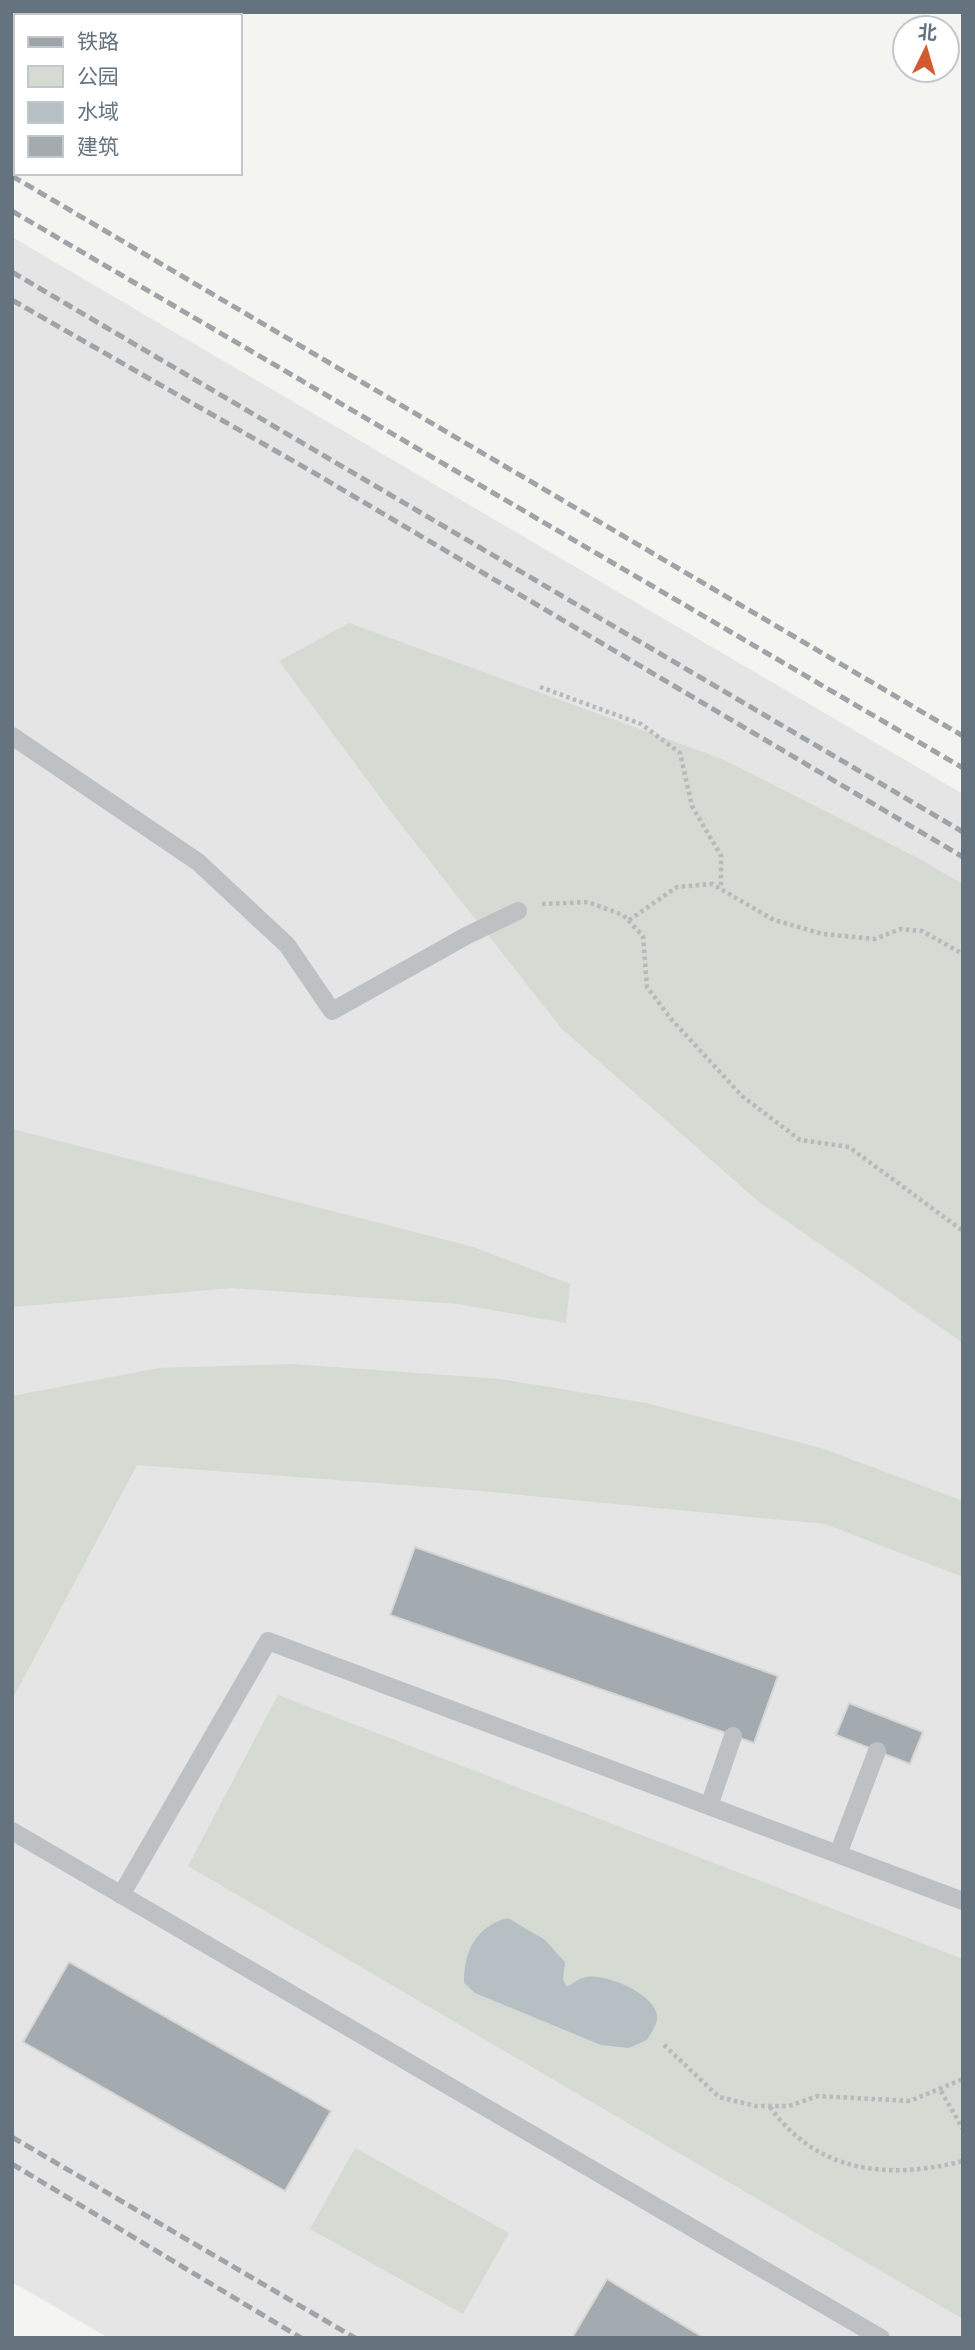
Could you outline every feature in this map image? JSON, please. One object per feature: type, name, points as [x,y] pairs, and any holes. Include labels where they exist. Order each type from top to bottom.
[{"type":"lane","points":[[12,736],[198,862],[287,945],[331,1011],[466,936],[518,911]]},
{"type":"lane","points":[[121,1895],[268,1641],[963,1901]]},
{"type":"lane","points":[[709,1806],[733,1736]]},
{"type":"lane","points":[[838,1854],[877,1751]]},
{"type":"lane","points":[[12,1831],[881,2338]]},
{"type":"path","points":[[540,688],[641,724],[680,753],[692,806],[721,856],[721,890]]},
{"type":"path","points":[[629,920],[677,887],[712,884],[774,920],[823,934],[875,939],[900,929],[922,932],[963,954]]},
{"type":"path","points":[[518,911],[552,902],[588,902],[624,915],[643,936],[647,987],[672,1020],[743,1096],[800,1140],[849,1147],[963,1231]]},
{"type":"path","points":[[664,2045],[719,2096],[756,2106],[789,2106],[818,2096],[910,2101],[941,2091],[963,2079]]},
{"type":"path","points":[[941,2091],[963,2129]]},
{"type":"path","points":[[769,2106],[785,2129],[807,2146],[858,2169],[914,2169],[963,2161]]},
{"type":"shaded area","points":[[12,237],[963,794],[963,2338],[109,2338],[12,2282]]},
{"type":"green space","points":[[349,623],[722,759],[916,857],[963,884],[963,1343],[759,1202],[562,1029],[391,812],[279,661]]},
{"type":"green space","points":[[12,1129],[473,1247],[570,1284],[566,1323],[458,1304],[232,1288],[12,1307]]},
{"type":"green space","points":[[293,1364],[500,1379],[646,1403],[821,1448],[963,1501],[963,1577],[825,1524],[470,1490],[137,1465],[12,1700],[12,1396],[159,1368]]},
{"type":"green space","points":[[278,1695],[963,1959],[963,2319],[188,1866]]},
{"type":"green space","points":[[355,2148],[509,2233],[463,2314],[310,2229]]},
{"type":"water","points":[[508,1918],[545,1940],[565,1962],[563,1979],[567,1987],[582,1978],[596,1977],[619,1983],[642,1995],[656,2011],[657,2020],[647,2040],[629,2048],[601,2045],[475,1993],[464,1983],[469,1950],[488,1927]]},
{"type":"building","points":[[415,1547],[778,1676],[754,1743],[390,1615]]},
{"type":"building","points":[[849,1703],[923,1732],[910,1764],[836,1735]]},
{"type":"building","points":[[69,1962],[331,2111],[285,2191],[23,2042]]},
{"type":"building","points":[[607,2279],[704,2338],[572,2338]]},
{"type":"railway","points":[[12,176],[963,736]]},
{"type":"railway","points":[[12,211],[963,768]]},
{"type":"railway","points":[[12,272],[963,832]]},
{"type":"railway","points":[[12,300],[316,474],[963,857]]},
{"type":"railway","points":[[12,2137],[355,2338]]},
{"type":"railway","points":[[12,2164],[301,2338]]}]
